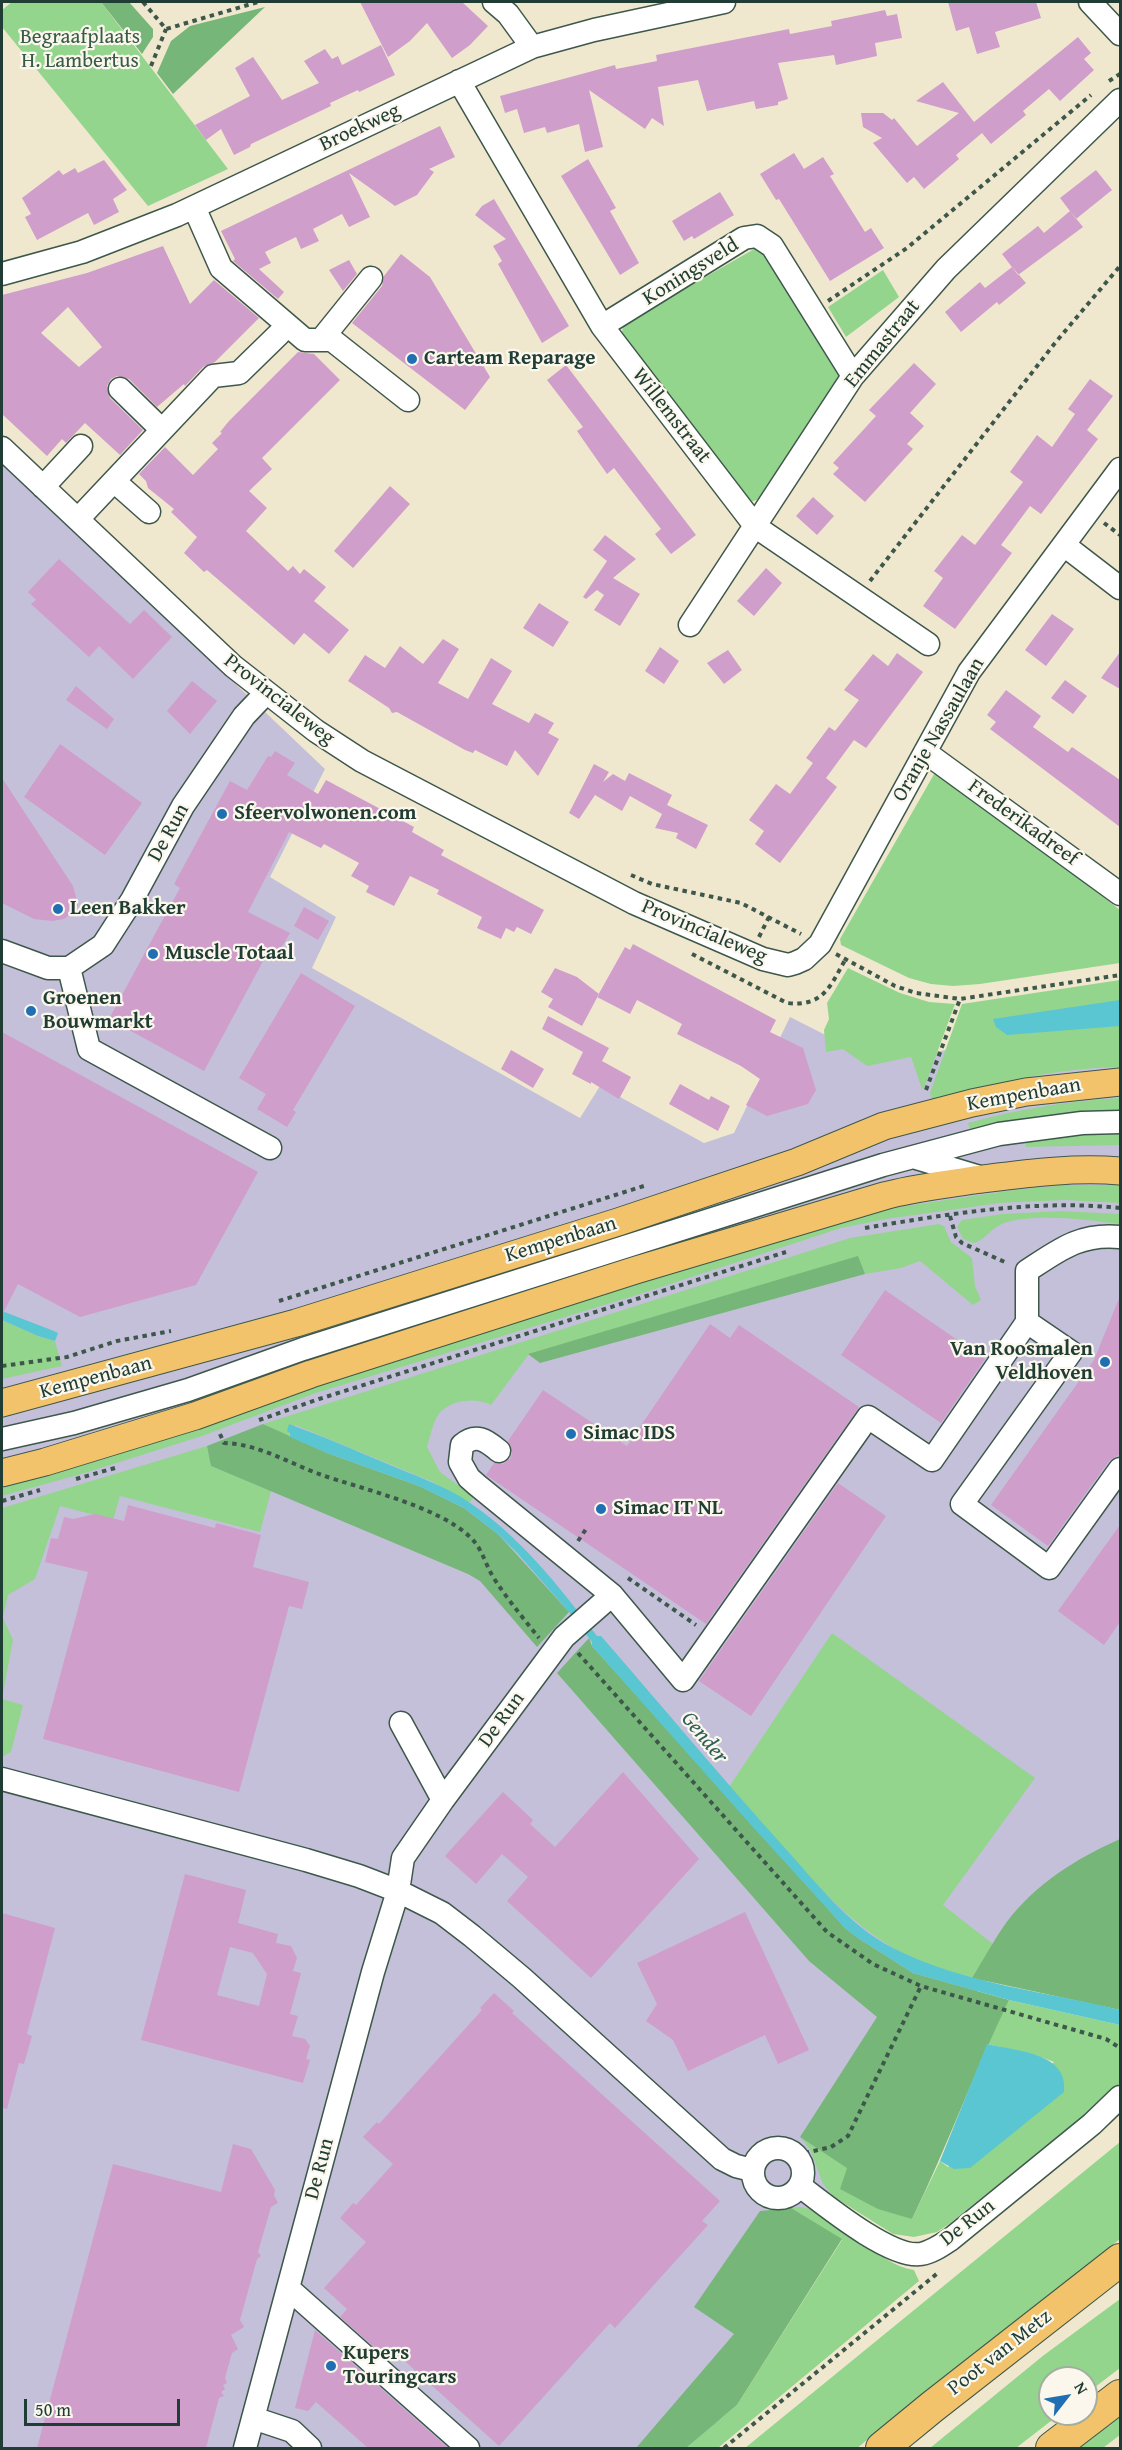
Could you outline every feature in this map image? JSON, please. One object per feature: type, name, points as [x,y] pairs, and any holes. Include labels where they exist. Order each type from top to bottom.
[{"type":"highway","name":"Poot van Metz","points":[[882,2448],[1118,2261]]},
{"type":"highway","points":[[1052,2448],[1120,2396]]},
{"type":"main road","name":"Kempenbaan","points":[[2,1403],[296,1323],[618,1222],[797,1162],[884,1126],[972,1103],[1026,1092],[1120,1082]]},
{"type":"main road","points":[[2,1473],[195,1416],[311,1374],[744,1237],[909,1190],[1089,1168],[1120,1171]]},
{"type":"street","points":[[494,2],[508,14],[532,47]]},
{"type":"street","name":"Broekweg","points":[[2,274],[82,252],[194,207],[532,47],[594,30],[724,2]]},
{"type":"street","points":[[1090,2],[1120,34]]},
{"type":"street","name":"Willemstraat","points":[[459,81],[602,326],[756,527],[928,644]]},
{"type":"street","name":"Emmastraat","points":[[690,625],[853,376],[946,268],[1114,91]]},
{"type":"street","points":[[194,207],[221,268],[305,340],[332,340],[408,400]]},
{"type":"street","name":"Koningsveld","points":[[602,326],[744,238],[757,236],[772,246],[853,376]]},
{"type":"street","points":[[321,340],[371,278]]},
{"type":"street","points":[[78,519],[213,375],[239,373],[279,334]]},
{"type":"street","points":[[120,389],[162,430]]},
{"type":"street","points":[[43,487],[81,446]]},
{"type":"street","name":"Provincialeweg","points":[[2,448],[233,666],[316,732],[362,760],[634,903],[763,959],[778,963],[795,963],[804,959],[820,944]]},
{"type":"street","name":"Oranje Nassaulaan","points":[[820,944],[969,672],[1120,469]]},
{"type":"street","points":[[114,481],[149,512]]},
{"type":"street","points":[[1064,545],[1120,588]]},
{"type":"street","name":"De Run","points":[[69,968],[103,945],[132,900],[183,806],[244,716],[266,693]]},
{"type":"street","name":"Frederikadreef","points":[[925,752],[1120,894]]},
{"type":"street","points":[[2,951],[48,968],[69,968],[89,1049],[270,1148]]},
{"type":"street","name":"Kempenbaan","points":[[2,1439],[74,1423],[188,1390],[326,1341],[861,1172],[969,1141],[999,1134],[1082,1123],[1120,1122]]},
{"type":"street","points":[[912,1158],[985,1179]]},
{"type":"street","points":[[500,1450],[486,1440],[477,1437],[462,1445],[459,1453],[460,1462],[469,1478],[477,1485],[612,1595],[683,1680],[868,1418],[932,1460],[1027,1322],[1027,1271],[1064,1246],[1082,1239],[1120,1237]]},
{"type":"street","points":[[1027,1322],[1071,1352],[962,1504],[1049,1568],[1120,1469]]},
{"type":"street","name":"De Run","points":[[245,2448],[373,1972],[398,1891],[403,1858],[443,1800],[562,1641],[612,1595]]},
{"type":"street","points":[[401,1723],[443,1800]]},
{"type":"street","points":[[2,1779],[359,1876],[398,1891],[442,1913],[522,1978],[723,2159],[736,2166],[753,2170]]},
{"type":"street","name":"De Run","points":[[800,2186],[844,2219],[892,2248],[908,2254],[922,2254],[938,2248],[951,2239],[1092,2124],[1120,2097]]},
{"type":"street","points":[[784,2148],[796,2155],[802,2165],[803,2176],[800,2186],[792,2194],[781,2199],[769,2197],[760,2191],[754,2181],[753,2170],[758,2157],[770,2149],[784,2148]]},
{"type":"street","points":[[288,2288],[468,2448]]},
{"type":"street","points":[[253,2418],[292,2431],[310,2448]]},
{"type":"path","points":[[143,2],[166,29]]},
{"type":"path","points":[[166,29],[258,2]]},
{"type":"path","points":[[151,66],[166,29]]},
{"type":"path","points":[[1114,91],[1116,74],[1120,74]]},
{"type":"path","points":[[813,312],[907,248],[1098,90]]},
{"type":"path","points":[[859,596],[1054,343],[1120,266]]},
{"type":"path","name":"Provincialeweg","points":[[621,871],[652,884],[741,903],[820,944]]},
{"type":"path","points":[[845,960],[895,986],[916,993],[960,999],[1120,975]]},
{"type":"path","points":[[916,1094],[927,1090],[960,999]]},
{"type":"path","points":[[271,1303],[654,1183]]},
{"type":"path","points":[[863,1228],[1023,1206],[1087,1205],[1120,1208]]},
{"type":"path","points":[[950,1216],[956,1237],[962,1243],[1027,1271]]},
{"type":"path","points":[[253,1422],[795,1249]]},
{"type":"path","points":[[2,1366],[67,1357],[117,1341],[182,1328]]},
{"type":"path","points":[[231,1430],[220,1434],[224,1443],[252,1447],[316,1473],[419,1508],[450,1523],[468,1535],[480,1547],[494,1578],[562,1641],[826,1932],[873,1964],[921,1986],[1106,2039],[1120,2048]]},
{"type":"path","points":[[577,1543],[586,1529]]},
{"type":"path","points":[[625,1576],[714,1637]]},
{"type":"path","points":[[796,2155],[831,2147],[848,2136],[921,1986]]},
{"type":"path","points":[[724,2448],[928,2281]]},
{"type":"shaded area","points":[[2,462],[325,769],[270,877],[336,917],[312,968],[580,1118],[600,1086],[704,1143],[734,1133],[790,1017],[869,1057],[921,1054],[1120,1023],[1120,1850],[1040,1897],[829,2218],[705,2448],[2,2448]]},
{"type":"green space","name":"Begraafplaats H. Lambertus","points":[[12,2],[101,2],[228,169],[148,206],[2,27],[2,10]]},
{"type":"green space","points":[[101,2],[129,2],[153,29],[153,37],[142,54]]},
{"type":"green space","points":[[265,7],[173,94],[157,73],[171,41],[190,26]]},
{"type":"green space","points":[[756,248],[766,253],[838,374],[839,382],[759,499],[748,503],[621,339],[623,326],[630,320]]},
{"type":"green space","points":[[883,270],[899,297],[846,337],[828,307]]},
{"type":"green space","points":[[937,769],[1120,910],[1120,963],[953,986],[931,984],[909,978],[841,945],[840,939]]},
{"type":"green space","points":[[848,968],[900,993],[929,1002],[955,1004],[924,1088],[922,1089],[911,1057],[867,1066],[843,1049],[826,1052],[824,1030],[829,1019],[827,1003]]},
{"type":"green space","points":[[1120,980],[1120,1067],[1072,1070],[1025,1078],[932,1102],[930,1093],[962,1004]]},
{"type":"green space","points":[[1120,1098],[1120,1109],[1048,1116],[970,1129],[968,1123],[1044,1106]]},
{"type":"green space","points":[[1120,1132],[1120,1145],[1026,1147],[1026,1139],[1067,1134]]},
{"type":"green space","points":[[1065,1185],[1120,1185],[1120,1203],[1065,1200],[1000,1203],[886,1219],[841,1228],[637,1295],[316,1393],[202,1436],[85,1473],[2,1496],[2,1486],[851,1214],[1014,1190]]},
{"type":"green space","points":[[1060,1211],[1120,1214],[1120,1224],[1062,1218],[1031,1218],[1004,1223],[974,1243],[963,1239],[957,1227],[962,1220],[1002,1214]]},
{"type":"green space","points":[[939,1224],[944,1226],[951,1242],[972,1258],[975,1286],[981,1300],[973,1305],[920,1261],[901,1268],[865,1274],[857,1257],[529,1354],[491,1405],[471,1400],[456,1403],[443,1410],[435,1422],[427,1447],[440,1472],[474,1497],[469,1503],[433,1482],[295,1425],[290,1437],[263,1424],[850,1238]]},
{"type":"green space","points":[[858,1256],[865,1274],[540,1363],[528,1354]]},
{"type":"green space","points":[[2,1320],[55,1341],[62,1366],[2,1379]]},
{"type":"green space","points":[[263,1424],[327,1453],[419,1486],[464,1508],[499,1535],[569,1612],[537,1647],[480,1581],[468,1574],[211,1466],[207,1446]]},
{"type":"green space","points":[[207,1446],[211,1466],[271,1491],[260,1532],[120,1496],[113,1520],[60,1506],[35,1579],[8,1595],[3,1618],[13,1640],[2,1699],[2,1508]]},
{"type":"green space","points":[[832,1633],[1035,1778],[943,1905],[993,1944],[972,1978],[919,1961],[890,1946],[867,1930],[825,1893],[729,1787]]},
{"type":"green space","points":[[589,1638],[592,1646],[845,1928],[913,1973],[1009,2000],[912,2219],[878,2209],[840,2189],[847,2168],[800,2137],[877,2017],[809,1961],[557,1673]]},
{"type":"green space","points":[[2,1699],[23,1705],[11,1752],[2,1757]]},
{"type":"green space","points":[[1120,1839],[1120,2010],[972,1978],[1006,1923],[1030,1896],[1043,1884],[1073,1864]]},
{"type":"green space","points":[[1009,2000],[1120,2025],[1120,2083],[1092,2109],[937,2232],[914,2237],[893,2234],[834,2197],[823,2184],[810,2149],[800,2137],[848,2168],[840,2189],[912,2219],[940,2161],[948,2167],[1054,2062],[987,2044]]},
{"type":"green space","points":[[1120,2142],[1120,2239],[857,2448],[745,2448]]},
{"type":"green space","points":[[801,2207],[831,2219],[886,2259],[914,2270],[919,2281],[718,2448],[686,2448],[737,2405],[842,2240],[791,2208]]},
{"type":"green space","points":[[791,2208],[842,2239],[737,2405],[686,2448],[636,2448],[734,2334],[694,2307],[760,2211]]},
{"type":"green space","points":[[1120,2299],[1120,2368],[1098,2385],[1098,2366],[1038,2366],[1038,2426],[1044,2426],[1016,2448],[930,2448],[1044,2355]]},
{"type":"green space","points":[[1120,2414],[1120,2435],[1103,2448],[1075,2448]]},
{"type":"water","points":[[1120,1000],[1120,1026],[1007,1035],[996,1027],[993,1019]]},
{"type":"water","points":[[2,1311],[58,1333],[55,1341],[2,1320]]},
{"type":"water","points":[[289,1424],[444,1488],[461,1497],[500,1526],[535,1560],[597,1636],[601,1636],[820,1888],[861,1927],[893,1948],[948,1970],[1120,2010],[1120,2025],[1009,2000],[913,1973],[858,1938],[845,1928],[751,1825],[592,1646],[592,1642],[569,1612],[499,1535],[464,1508],[419,1486],[327,1453],[290,1437],[287,1431]]},
{"type":"water","points":[[987,2044],[1025,2052],[1049,2061],[1058,2069],[1063,2079],[1064,2092],[970,2168],[954,2169],[940,2161]]},
{"type":"building","points":[[360,2],[462,2],[488,26],[470,45],[452,58],[427,23],[410,41],[388,57]]},
{"type":"building","points":[[948,2],[1036,2],[1041,18],[995,32],[1000,47],[977,54],[969,27],[956,31]]},
{"type":"building","points":[[885,10],[887,16],[897,14],[902,38],[875,43],[877,56],[836,65],[834,55],[778,63],[788,99],[778,102],[778,105],[756,109],[754,101],[707,111],[698,80],[658,87],[664,126],[652,118],[645,129],[589,90],[603,147],[585,152],[579,124],[547,133],[545,127],[524,133],[517,109],[505,113],[500,96],[615,65],[616,69],[657,61],[656,55],[789,29],[790,34],[832,26],[831,21]]},
{"type":"building","points":[[1078,37],[1091,53],[1084,59],[1094,70],[1060,101],[1049,89],[1023,111],[1026,115],[991,144],[982,133],[956,155],[959,159],[924,189],[914,177],[907,183],[873,143],[882,138],[863,127],[861,113],[883,113],[892,120],[894,118],[917,146],[959,113],[916,101],[943,82],[974,122]]},
{"type":"building","points":[[381,45],[395,75],[330,103],[331,106],[251,144],[250,147],[234,155],[221,129],[206,140],[195,125],[250,96],[235,68],[253,57],[282,100],[319,83],[304,61],[325,49],[332,59],[338,56],[342,65]]},
{"type":"building","points":[[440,126],[455,157],[429,169],[434,172],[417,195],[395,206],[349,173],[370,217],[349,227],[342,214],[313,229],[319,241],[301,249],[296,237],[265,252],[271,263],[259,269],[284,292],[278,299],[233,261],[235,259],[221,231]]},
{"type":"building","points":[[794,153],[804,169],[823,157],[834,174],[830,176],[865,232],[871,228],[884,248],[830,281],[779,199],[776,200],[760,174]]},
{"type":"building","points":[[588,159],[616,208],[610,211],[639,263],[620,275],[561,176]]},
{"type":"building","points":[[104,160],[127,190],[113,199],[119,212],[94,225],[88,213],[37,240],[25,217],[31,214],[22,198],[59,170],[63,175],[75,168],[78,173]]},
{"type":"building","points":[[1096,170],[1112,190],[1076,219],[1060,198]]},
{"type":"building","points":[[720,192],[734,215],[694,239],[692,236],[684,241],[672,221]]},
{"type":"building","points":[[494,199],[569,326],[542,343],[498,264],[502,261],[493,246],[506,239],[475,215],[482,206]]},
{"type":"building","points":[[1070,211],[1083,227],[1018,275],[1002,254],[1038,226],[1044,233]]},
{"type":"building","points":[[163,246],[190,304],[214,280],[259,318],[215,362],[203,367],[185,386],[184,384],[157,407],[129,379],[117,376],[111,379],[107,386],[110,398],[143,430],[120,455],[85,423],[66,443],[62,439],[47,456],[2,414],[2,295],[87,273]],"holes":[[[68,307],[102,347],[79,367],[41,333]]]},
{"type":"building","points":[[401,254],[430,277],[490,377],[465,410],[352,323],[382,286],[384,276]]},
{"type":"building","points":[[349,260],[357,274],[343,291],[329,270]]},
{"type":"building","points":[[1012,267],[1026,283],[999,305],[997,302],[961,332],[945,312],[980,282],[985,288]]},
{"type":"building","points":[[298,352],[314,354],[340,380],[262,458],[272,469],[249,491],[267,508],[246,531],[288,571],[293,566],[300,574],[304,569],[326,587],[314,601],[349,630],[329,654],[304,633],[294,645],[207,570],[204,572],[184,553],[197,537],[171,512],[174,509],[148,488],[146,481],[139,474],[165,447],[193,475],[218,449],[212,443],[229,421]]},
{"type":"building","points":[[914,363],[936,384],[910,413],[924,426],[907,444],[913,449],[865,502],[833,474],[839,468],[833,463],[876,416],[869,410]]},
{"type":"building","points":[[566,365],[696,535],[671,554],[655,534],[661,529],[614,468],[607,474],[577,431],[583,427],[547,380]]},
{"type":"building","points":[[1090,379],[1113,396],[1087,430],[1098,439],[1041,514],[1030,506],[1001,545],[1012,553],[955,629],[923,606],[943,578],[934,571],[962,535],[975,545],[1023,482],[1010,472],[1037,435],[1052,447],[1075,414],[1068,409]]},
{"type":"building","points":[[390,486],[410,504],[353,568],[334,551]]},
{"type":"building","points":[[813,497],[834,516],[817,535],[796,516]]},
{"type":"building","points":[[605,535],[636,559],[613,578],[640,594],[620,626],[594,610],[604,595],[597,590],[586,599],[583,597],[607,561],[593,550]]},
{"type":"building","points":[[59,559],[130,624],[144,610],[172,637],[133,679],[99,646],[89,657],[31,604],[36,600],[28,592]]},
{"type":"building","points":[[766,568],[782,583],[754,616],[737,601]]},
{"type":"building","points":[[539,603],[569,622],[553,647],[523,628]]},
{"type":"building","points":[[1052,614],[1074,629],[1046,666],[1025,650]]},
{"type":"building","points":[[443,639],[459,649],[438,683],[468,699],[491,658],[512,671],[492,704],[529,723],[535,713],[554,723],[548,733],[559,739],[538,776],[515,750],[507,766],[475,750],[473,753],[465,750],[397,712],[392,713],[389,708],[348,681],[365,655],[385,668],[400,646],[423,664]]},
{"type":"building","points":[[660,647],[679,661],[664,684],[645,671]]},
{"type":"building","points":[[728,650],[742,670],[724,684],[707,663]]},
{"type":"building","points":[[1120,652],[1120,689],[1101,678]]},
{"type":"building","points":[[897,653],[923,672],[866,748],[854,740],[826,778],[837,787],[780,863],[755,844],[764,831],[749,820],[776,784],[790,794],[813,763],[806,758],[829,727],[835,731],[859,700],[844,690],[873,654],[888,666]]},
{"type":"building","points":[[1065,680],[1087,696],[1073,714],[1051,698]]},
{"type":"building","points":[[192,681],[217,701],[190,734],[167,711]]},
{"type":"building","points":[[76,686],[114,719],[107,729],[66,700]]},
{"type":"building","points":[[1006,690],[1041,716],[1033,727],[1068,752],[1072,747],[1120,780],[1120,827],[990,729],[996,722],[987,715]]},
{"type":"building","points":[[60,744],[142,803],[105,855],[24,797]]},
{"type":"building","points":[[275,751],[295,763],[287,775],[318,794],[326,780],[414,827],[412,832],[444,850],[441,855],[544,910],[531,934],[517,927],[514,932],[506,928],[501,939],[477,928],[482,917],[437,894],[439,890],[410,876],[394,906],[366,892],[369,886],[351,876],[359,863],[324,844],[321,848],[289,832],[248,912],[290,933],[277,955],[269,950],[204,1071],[109,1019],[180,888],[174,884],[230,781],[247,790],[268,756],[271,757]]},
{"type":"building","points":[[594,764],[609,772],[603,782],[613,774],[625,781],[629,773],[672,795],[667,805],[708,825],[696,849],[676,838],[678,833],[655,828],[662,814],[630,796],[622,811],[595,795],[579,819],[569,813]]},
{"type":"building","points":[[2,778],[73,886],[78,904],[76,910],[64,919],[52,921],[34,919],[2,903]]},
{"type":"building","points":[[304,907],[329,921],[318,940],[294,926]]},
{"type":"building","points":[[633,944],[776,1020],[770,1032],[803,1048],[816,1090],[808,1104],[767,1116],[746,1105],[760,1079],[741,1066],[677,1034],[682,1024],[637,1000],[630,1014],[597,997],[625,947],[630,950]]},
{"type":"building","points":[[555,968],[577,977],[599,994],[582,1026],[548,1007],[553,999],[541,992]]},
{"type":"building","points":[[301,973],[355,1006],[293,1110],[296,1112],[287,1127],[257,1109],[266,1094],[239,1078]]},
{"type":"building","points":[[548,1016],[609,1048],[602,1061],[631,1077],[619,1099],[591,1082],[591,1084],[572,1074],[583,1052],[542,1029]]},
{"type":"building","points":[[2,1032],[258,1172],[196,1285],[80,1317],[18,1284],[2,1315]]},
{"type":"building","points":[[511,1050],[544,1069],[533,1088],[501,1069]]},
{"type":"building","points":[[680,1084],[709,1100],[711,1096],[730,1106],[718,1131],[669,1104]]},
{"type":"building","points":[[885,1290],[985,1359],[941,1423],[841,1355]]},
{"type":"building","points":[[1120,1296],[1120,1454],[1109,1461],[1048,1546],[991,1505],[1094,1360]]},
{"type":"building","points":[[710,1324],[730,1338],[739,1325],[859,1407],[706,1624],[486,1475],[494,1463],[503,1464],[510,1459],[512,1453],[508,1441],[543,1390],[627,1446]]},
{"type":"building","points":[[838,1483],[886,1516],[751,1716],[699,1681]]},
{"type":"building","points":[[128,1505],[215,1528],[216,1523],[261,1535],[253,1567],[309,1582],[302,1609],[289,1606],[239,1792],[43,1739],[88,1572],[45,1562],[51,1538],[58,1539],[64,1517],[73,1519],[95,1514],[124,1521]]},
{"type":"building","points":[[1120,1525],[1120,1622],[1104,1645],[1058,1611]]},
{"type":"building","points":[[623,1772],[699,1859],[591,1978],[507,1901],[528,1877],[502,1854],[476,1884],[445,1856],[503,1792],[533,1820],[530,1824],[555,1847]]},
{"type":"building","points":[[185,1874],[246,1890],[238,1923],[278,1934],[276,1943],[291,1946],[297,1958],[293,1971],[301,1973],[290,2014],[298,2016],[292,2036],[305,2039],[310,2046],[306,2059],[310,2060],[303,2083],[141,2040]],"holes":[[[230,1947],[253,1953],[267,1974],[259,2006],[217,1995]]]},
{"type":"building","points":[[745,1912],[809,2050],[778,2064],[765,2035],[688,2071],[673,2040],[646,2021],[657,2004],[637,1963]]},
{"type":"building","points":[[2,1913],[55,1928],[27,2034],[32,2036],[24,2064],[19,2063],[7,2109],[2,2108]]},
{"type":"building","points":[[494,1993],[514,2011],[512,2013],[720,2201],[702,2221],[708,2225],[615,2328],[610,2323],[499,2446],[388,2346],[381,2353],[340,2317],[347,2309],[324,2288],[366,2242],[340,2218],[353,2203],[356,2205],[393,2164],[363,2137],[377,2122],[379,2124],[482,2010],[480,2008]]},
{"type":"building","points":[[233,2144],[251,2149],[275,2190],[274,2195],[278,2203],[271,2207],[258,2252],[261,2256],[257,2259],[240,2320],[244,2327],[231,2335],[238,2349],[232,2353],[225,2378],[227,2383],[223,2385],[225,2389],[221,2392],[224,2396],[219,2398],[206,2448],[37,2448],[113,2164],[221,2192]]},
{"type":"building","name":"Kupers Touringcars","points":[[315,2330],[448,2448],[368,2448],[316,2402],[308,2411],[295,2408]]},
{"type":"place","name":"Carteam Reparage","points":[[412,359]]},
{"type":"place","name":"Sfeervolwonen.com","points":[[222,814]]},
{"type":"place","name":"Leen Bakker","points":[[58,909]]},
{"type":"place","name":"Muscle Totaal","points":[[153,954]]},
{"type":"place","name":"Groenen Bouwmarkt","points":[[31,1011]]},
{"type":"place","name":"Van Roosmalen Veldhoven","points":[[1105,1362]]},
{"type":"place","name":"Simac IDS","points":[[571,1434]]},
{"type":"place","name":"Simac IT NL","points":[[601,1509]]},
{"type":"place","name":"Kupers Touringcars","points":[[331,2366]]},
{"type":"water label","name":"Gender","points":[[704,1738]]}]
